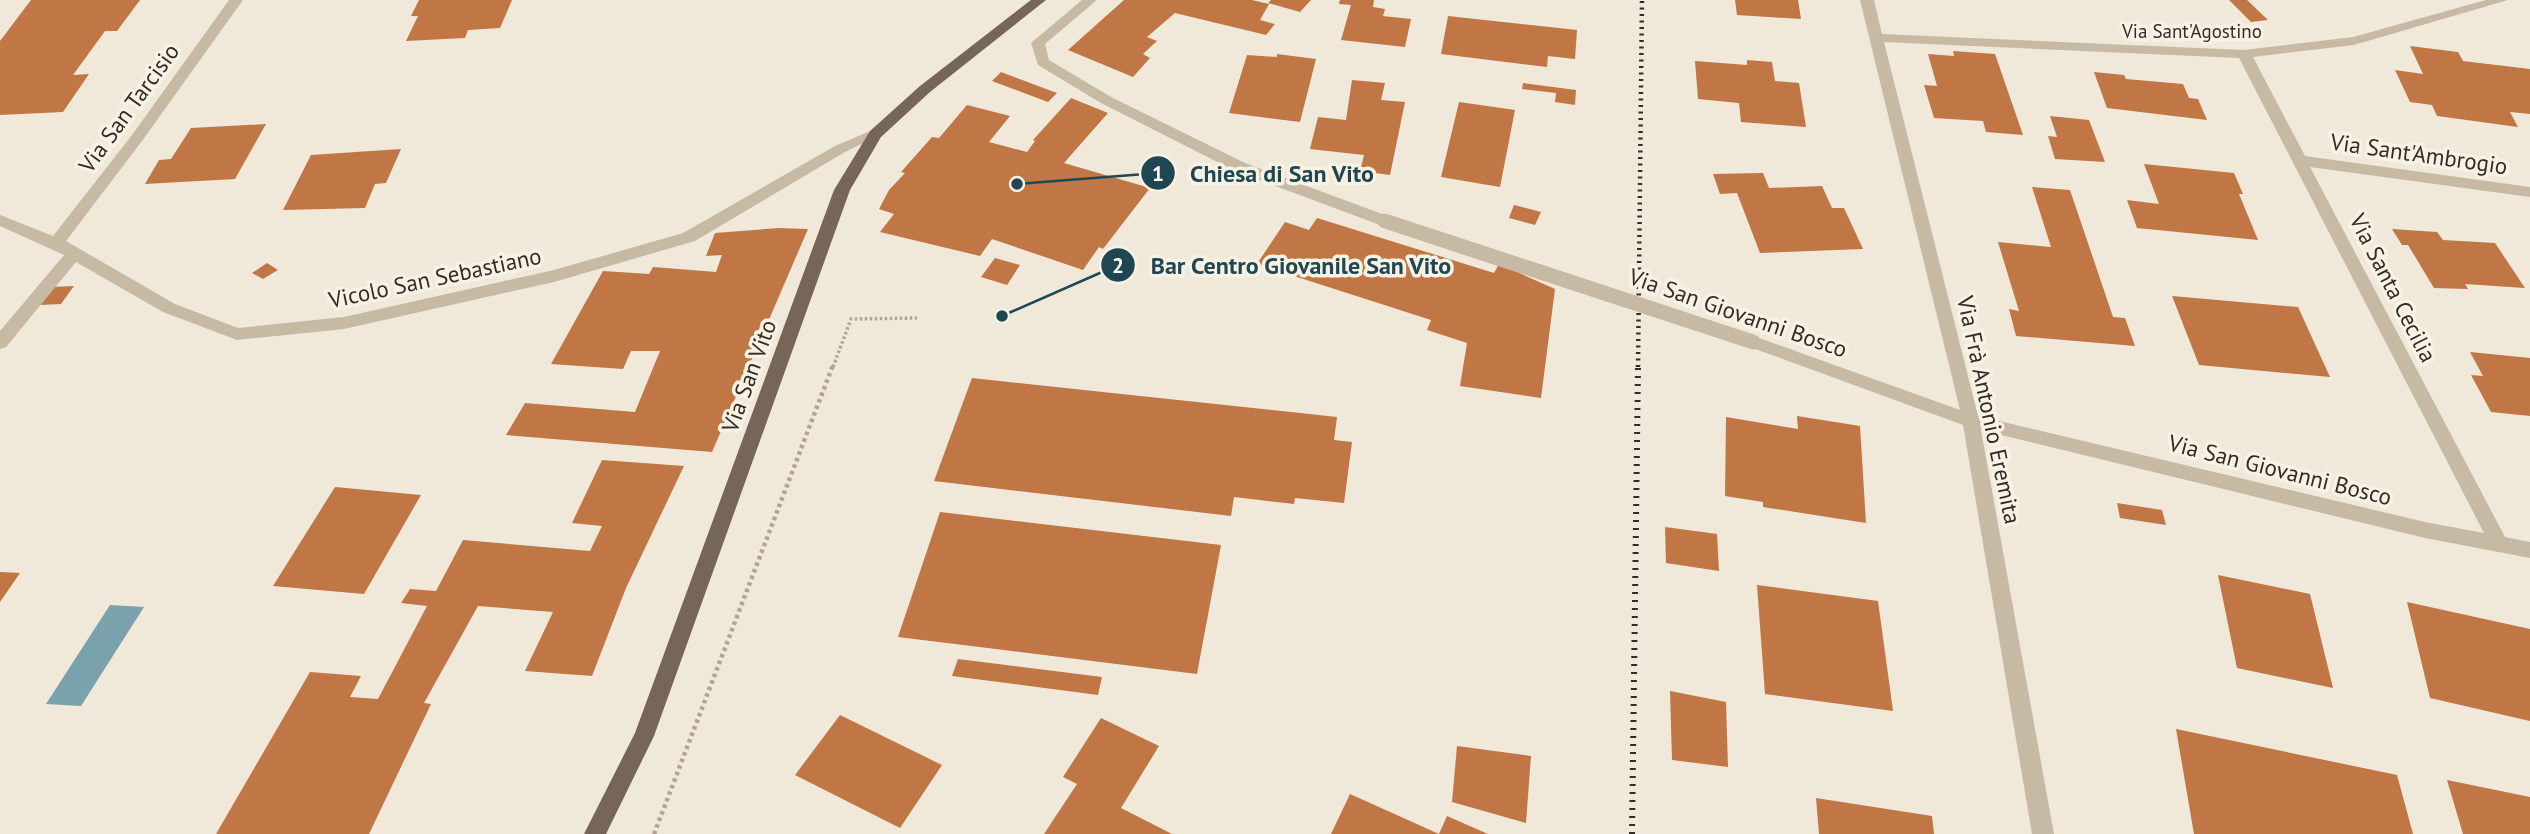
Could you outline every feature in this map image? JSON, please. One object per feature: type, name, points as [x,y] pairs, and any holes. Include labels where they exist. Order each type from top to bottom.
[{"type":"main road","name":"Via San Vito","points":[[595,834],[644,736],[842,190],[874,134],[925,89],[1039,0]]},
{"type":"street","name":"Via San Tarcisio","points":[[57,243],[137,138],[236,0]]},
{"type":"street","name":"Via San Giovanni Bosco","points":[[1090,0],[1038,43],[1043,62],[1106,100],[1240,167],[1385,221],[1754,342],[1971,421],[2425,530],[2530,550]]},
{"type":"street","name":"Via Frà Antonio Eremita","points":[[1867,0],[1971,421],[2043,834]]},
{"type":"street","name":"Via Sant'Agostino","points":[[1877,38],[2244,54],[2354,41],[2501,0]]},
{"type":"street","name":"Via Santa Cecilia","points":[[2244,54],[2499,544]]},
{"type":"street","name":"Vicolo San Sebastiano","points":[[0,220],[57,243],[169,308],[237,334],[344,323],[554,276],[689,237],[840,149],[874,134]]},
{"type":"street","name":"Via Sant'Ambrogio","points":[[2302,161],[2530,192]]},
{"type":"street","points":[[0,343],[74,253]]},
{"type":"path","points":[[654,834],[851,318],[917,318]]},
{"type":"water","points":[[110,605],[144,607],[81,706],[46,704]]},
{"type":"building","points":[[31,0],[140,0],[117,31],[105,31],[73,75],[89,74],[63,112],[0,115],[0,41]]},
{"type":"building","points":[[419,0],[512,0],[500,28],[468,30],[465,38],[406,41],[418,16],[411,16]]},
{"type":"building","points":[[1124,0],[1252,0],[1269,4],[1260,20],[1275,24],[1266,35],[1175,13],[1147,37],[1157,41],[1143,54],[1150,58],[1133,77],[1068,50]]},
{"type":"building","points":[[1271,0],[1311,0],[1300,12],[1268,3]]},
{"type":"building","points":[[1340,0],[1374,0],[1373,7],[1385,9],[1383,16],[1411,19],[1405,47],[1341,40],[1351,5],[1339,4]]},
{"type":"building","points":[[1735,0],[1798,0],[1801,19],[1737,15]]},
{"type":"building","points":[[2229,0],[2247,0],[2268,20],[2251,22]]},
{"type":"building","points":[[1448,16],[1577,30],[1575,59],[1548,56],[1547,67],[1441,54]]},
{"type":"building","points":[[2410,46],[2458,52],[2463,61],[2530,69],[2530,114],[2510,112],[2518,127],[2437,116],[2432,105],[2410,102],[2395,70],[2423,74]]},
{"type":"building","points":[[1953,51],[1995,54],[2023,135],[1986,132],[1983,121],[1934,118],[1924,85],[1937,86],[1928,54],[1954,56]]},
{"type":"building","points":[[1277,54],[1316,59],[1300,122],[1229,113],[1247,55],[1277,57]]},
{"type":"building","points":[[1747,60],[1772,62],[1775,81],[1799,83],[1806,127],[1741,122],[1739,103],[1698,99],[1695,61],[1747,65]]},
{"type":"building","points":[[1001,72],[1057,93],[1048,102],[992,81]]},
{"type":"building","points":[[2094,72],[2124,75],[2126,79],[2183,84],[2189,98],[2198,99],[2207,120],[2107,108]]},
{"type":"building","points":[[1352,80],[1385,83],[1381,100],[1405,102],[1390,175],[1360,171],[1364,155],[1310,149],[1318,117],[1346,120]]},
{"type":"building","points":[[1523,83],[1576,90],[1575,105],[1555,102],[1556,93],[1522,89]]},
{"type":"building","points":[[1071,98],[1108,113],[1064,163],[1150,188],[1103,249],[1099,247],[1083,270],[992,239],[980,256],[880,232],[894,214],[879,209],[889,190],[905,173],[901,172],[932,137],[939,138],[967,105],[1010,116],[989,142],[1027,152],[1035,141],[1033,140]]},
{"type":"building","points":[[1459,102],[1515,110],[1500,187],[1441,177]]},
{"type":"building","points":[[2050,116],[2089,120],[2105,162],[2055,159],[2048,136],[2057,137]]},
{"type":"building","points":[[266,124],[235,179],[145,184],[159,160],[171,159],[191,128]]},
{"type":"building","points":[[401,149],[386,183],[375,184],[365,208],[283,210],[311,155]]},
{"type":"building","points":[[2144,164],[2234,173],[2243,194],[2239,194],[2258,240],[2137,228],[2127,200],[2159,204]]},
{"type":"building","points":[[1763,173],[1769,188],[1822,186],[1832,208],[1844,208],[1863,249],[1760,253],[1737,193],[1720,194],[1713,174]]},
{"type":"building","points":[[2032,187],[2070,190],[2113,317],[2125,318],[2135,346],[2016,336],[2009,309],[2019,311],[1998,242],[2051,247]]},
{"type":"building","points":[[1514,205],[1541,212],[1535,225],[1509,218]]},
{"type":"building","points":[[1317,218],[1494,273],[1499,264],[1555,289],[1541,398],[1460,386],[1467,343],[1427,330],[1431,320],[1257,264],[1285,222],[1309,230]]},
{"type":"building","points":[[779,228],[808,229],[712,452],[506,435],[525,403],[635,412],[660,351],[631,351],[623,369],[551,364],[603,271],[649,274],[653,267],[716,272],[722,255],[706,256],[715,233]]},
{"type":"building","points":[[2392,229],[2437,232],[2443,240],[2495,243],[2525,288],[2465,284],[2468,289],[2434,288],[2408,245],[2402,245]]},
{"type":"building","points":[[995,258],[1020,265],[1007,285],[981,277]]},
{"type":"building","points":[[267,263],[278,270],[263,279],[252,273]]},
{"type":"building","points":[[74,286],[61,304],[40,305],[52,287]]},
{"type":"building","points":[[2172,296],[2298,307],[2330,377],[2199,365]]},
{"type":"building","points":[[2470,352],[2530,358],[2530,416],[2491,412],[2471,375],[2483,376]]},
{"type":"building","points":[[972,378],[1337,417],[1334,440],[1352,442],[1344,503],[1295,498],[1294,504],[1234,497],[1231,516],[934,481]]},
{"type":"building","points":[[1797,416],[1860,426],[1866,523],[1763,507],[1763,502],[1725,496],[1726,417],[1798,429]]},
{"type":"building","points":[[602,460],[684,466],[626,588],[592,676],[525,671],[553,612],[478,606],[424,703],[431,704],[369,834],[216,834],[310,672],[361,676],[350,697],[378,699],[427,606],[401,603],[410,589],[436,591],[463,540],[590,551],[602,526],[572,523]]},
{"type":"building","points":[[335,487],[421,495],[364,594],[273,586]]},
{"type":"building","points":[[2117,503],[2162,510],[2166,525],[2120,518]]},
{"type":"building","points":[[940,512],[1221,545],[1197,674],[898,637]]},
{"type":"building","points":[[1665,527],[1717,534],[1719,571],[1666,563]]},
{"type":"building","points":[[0,572],[20,573],[0,602]]},
{"type":"building","points":[[2218,575],[2310,594],[2333,688],[2237,668]]},
{"type":"building","points":[[1757,585],[1878,601],[1893,711],[1765,694]]},
{"type":"building","points":[[2407,602],[2530,629],[2530,721],[2430,698]]},
{"type":"building","points":[[958,659],[1102,677],[1098,695],[952,676]]},
{"type":"building","points":[[1670,691],[1726,702],[1728,767],[1672,760]]},
{"type":"building","points":[[840,715],[942,765],[900,828],[795,775]]},
{"type":"building","points":[[1101,718],[1159,746],[1121,808],[1172,834],[1044,834],[1077,784],[1063,777]]},
{"type":"building","points":[[2176,729],[2397,775],[2413,834],[2194,834]]},
{"type":"building","points":[[1457,746],[1531,756],[1526,823],[1452,802]]},
{"type":"building","points":[[2447,780],[2530,797],[2530,834],[2463,834]]},
{"type":"building","points":[[1350,794],[1439,834],[1331,834]]},
{"type":"building","points":[[1816,798],[1932,816],[1934,834],[1819,834]]},
{"type":"building","points":[[1447,816],[1488,834],[1439,834]]},
{"type":"railway","points":[[1638,367],[1642,0]]},
{"type":"railway","points":[[1632,834],[1638,365]]},
{"type":"place","name":"Chiesa di San Vito","points":[[1017,184]]},
{"type":"place","name":"Bar Centro Giovanile San Vito","points":[[1002,316]]}]
